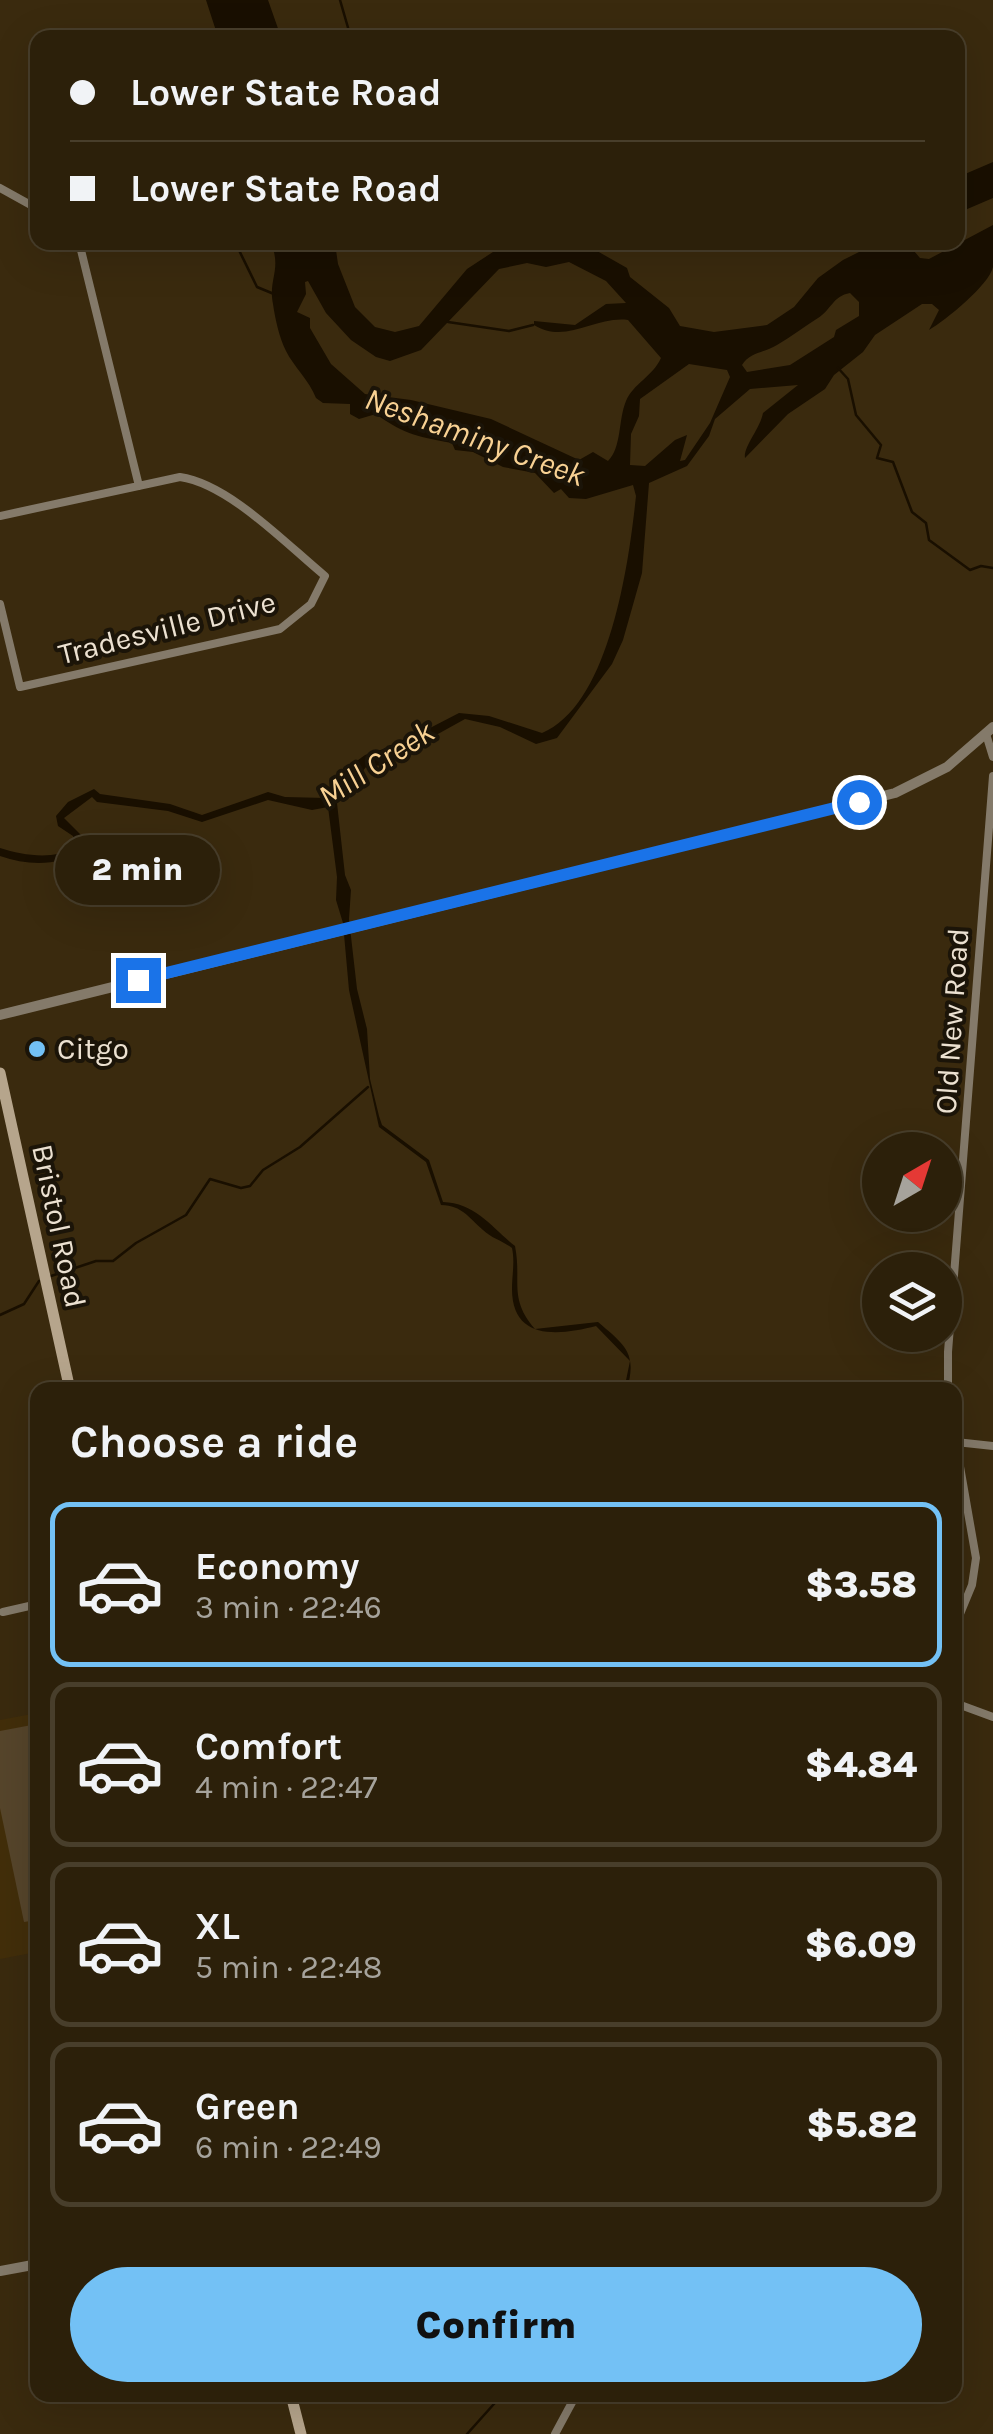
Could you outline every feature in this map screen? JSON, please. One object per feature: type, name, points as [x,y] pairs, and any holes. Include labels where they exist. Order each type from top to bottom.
[{"type":"main road","name":"Bristol Road","points":[[0,1073],[68,1382]]},
{"type":"main road","points":[[294,2402],[301,2434]]},
{"type":"street","points":[[0,188],[30,205]]},
{"type":"street","points":[[80,250],[138,486]]},
{"type":"street","name":"Tradesville Drive","points":[[0,516],[180,476],[197,479],[222,493],[325,576],[311,604],[280,629],[20,687],[0,604]]},
{"type":"street","points":[[990,731],[993,757]]},
{"type":"street","points":[[0,1015],[894,793],[947,767],[990,731]]},
{"type":"street","name":"Old New Road","points":[[948,1382],[993,776]]},
{"type":"street","points":[[962,1441],[993,1446]]},
{"type":"street","points":[[962,1479],[976,1558],[974,1580],[962,1609]]},
{"type":"street","points":[[2,1612],[30,1606]]},
{"type":"street","points":[[962,1706],[993,1717]]},
{"type":"street","points":[[0,2271],[30,2265]]},
{"type":"street","points":[[556,2434],[572,2402]]},
{"type":"shaded area","points":[[30,1714],[30,1953],[0,1959],[0,1720]]},
{"type":"shaded area","points":[[30,1725],[30,1921],[24,1922],[0,1808],[0,1731]]},
{"type":"water","points":[[206,0],[268,0],[279,30],[216,30]]},
{"type":"water","points":[[993,162],[993,198],[965,210],[965,174]]},
{"type":"water","points":[[993,225],[990,274],[946,318],[929,330],[939,310],[932,304],[922,304],[875,335],[825,389],[788,414],[745,458],[763,413],[798,385],[750,389],[715,419],[709,436],[687,466],[649,483],[642,573],[623,640],[612,664],[557,738],[536,744],[500,727],[465,719],[382,765],[366,767],[337,803],[345,875],[351,890],[349,919],[357,989],[367,1029],[370,1079],[382,1125],[429,1160],[443,1202],[474,1212],[515,1246],[521,1308],[534,1328],[520,1318],[514,1306],[512,1248],[486,1233],[460,1210],[441,1205],[426,1162],[379,1127],[349,990],[328,807],[312,810],[268,800],[202,822],[168,811],[97,802],[92,797],[64,818],[85,839],[84,851],[64,860],[32,863],[0,856],[0,848],[39,855],[59,854],[77,847],[73,836],[58,826],[56,816],[68,802],[94,789],[100,794],[170,804],[202,815],[268,792],[285,797],[326,798],[350,766],[365,755],[399,744],[459,713],[489,716],[542,733],[565,717],[600,663],[628,557],[636,496],[633,485],[586,499],[569,498],[561,489],[554,493],[535,473],[503,467],[473,452],[455,450],[452,443],[405,431],[376,414],[359,419],[350,414],[350,404],[323,403],[316,398],[281,340],[272,295],[273,250],[336,250],[355,307],[375,327],[395,332],[419,326],[467,269],[496,250],[595,250],[627,268],[630,277],[669,308],[680,326],[714,332],[767,325],[794,307],[818,278],[863,250],[914,250],[920,258],[929,259],[946,250],[965,250],[965,240]],"holes":[[[569,262],[606,281],[626,303],[606,304],[575,325],[534,321],[534,325],[557,332],[628,320],[661,358],[626,401],[616,448],[608,461],[593,452],[579,460],[491,419],[411,400],[365,394],[331,364],[310,328],[310,318],[297,312],[308,281],[326,313],[351,340],[376,357],[390,361],[421,350],[499,269],[527,263],[546,267]],[[850,293],[859,302],[859,316],[790,365],[747,372],[742,365],[822,315],[840,297]],[[689,364],[727,370],[730,377],[710,423],[685,460],[680,461],[687,435],[675,440],[645,466],[630,465],[631,434],[639,416],[640,399]]]},
{"type":"water","points":[[598,1322],[622,1344],[630,1361],[596,1326],[536,1329]]},
{"type":"waterway","points":[[340,0],[349,30]]},
{"type":"waterway","points":[[239,250],[257,287],[274,294]]},
{"type":"waterway","points":[[448,322],[509,331],[533,325]]},
{"type":"waterway","points":[[838,368],[848,379],[856,415],[881,445],[877,458],[893,462],[912,512],[926,523],[929,540],[970,570],[981,566],[993,568]]},
{"type":"waterway","points":[[51,1276],[96,1261],[113,1261],[186,1215],[210,1179],[241,1188],[250,1186],[263,1170],[300,1147],[368,1087]]},
{"type":"waterway","points":[[0,1315],[24,1304],[39,1281]]},
{"type":"waterway","points":[[467,2434],[496,2402]]},
{"type":"place","name":"Citgo","points":[[37,1049]]},
{"type":"route","points":[[138,980],[859,802]]},
{"type":"water label","name":"Neshaminy Creek","points":[[475,437]]},
{"type":"water label","name":"Mill Creek","points":[[376,764]]}]
